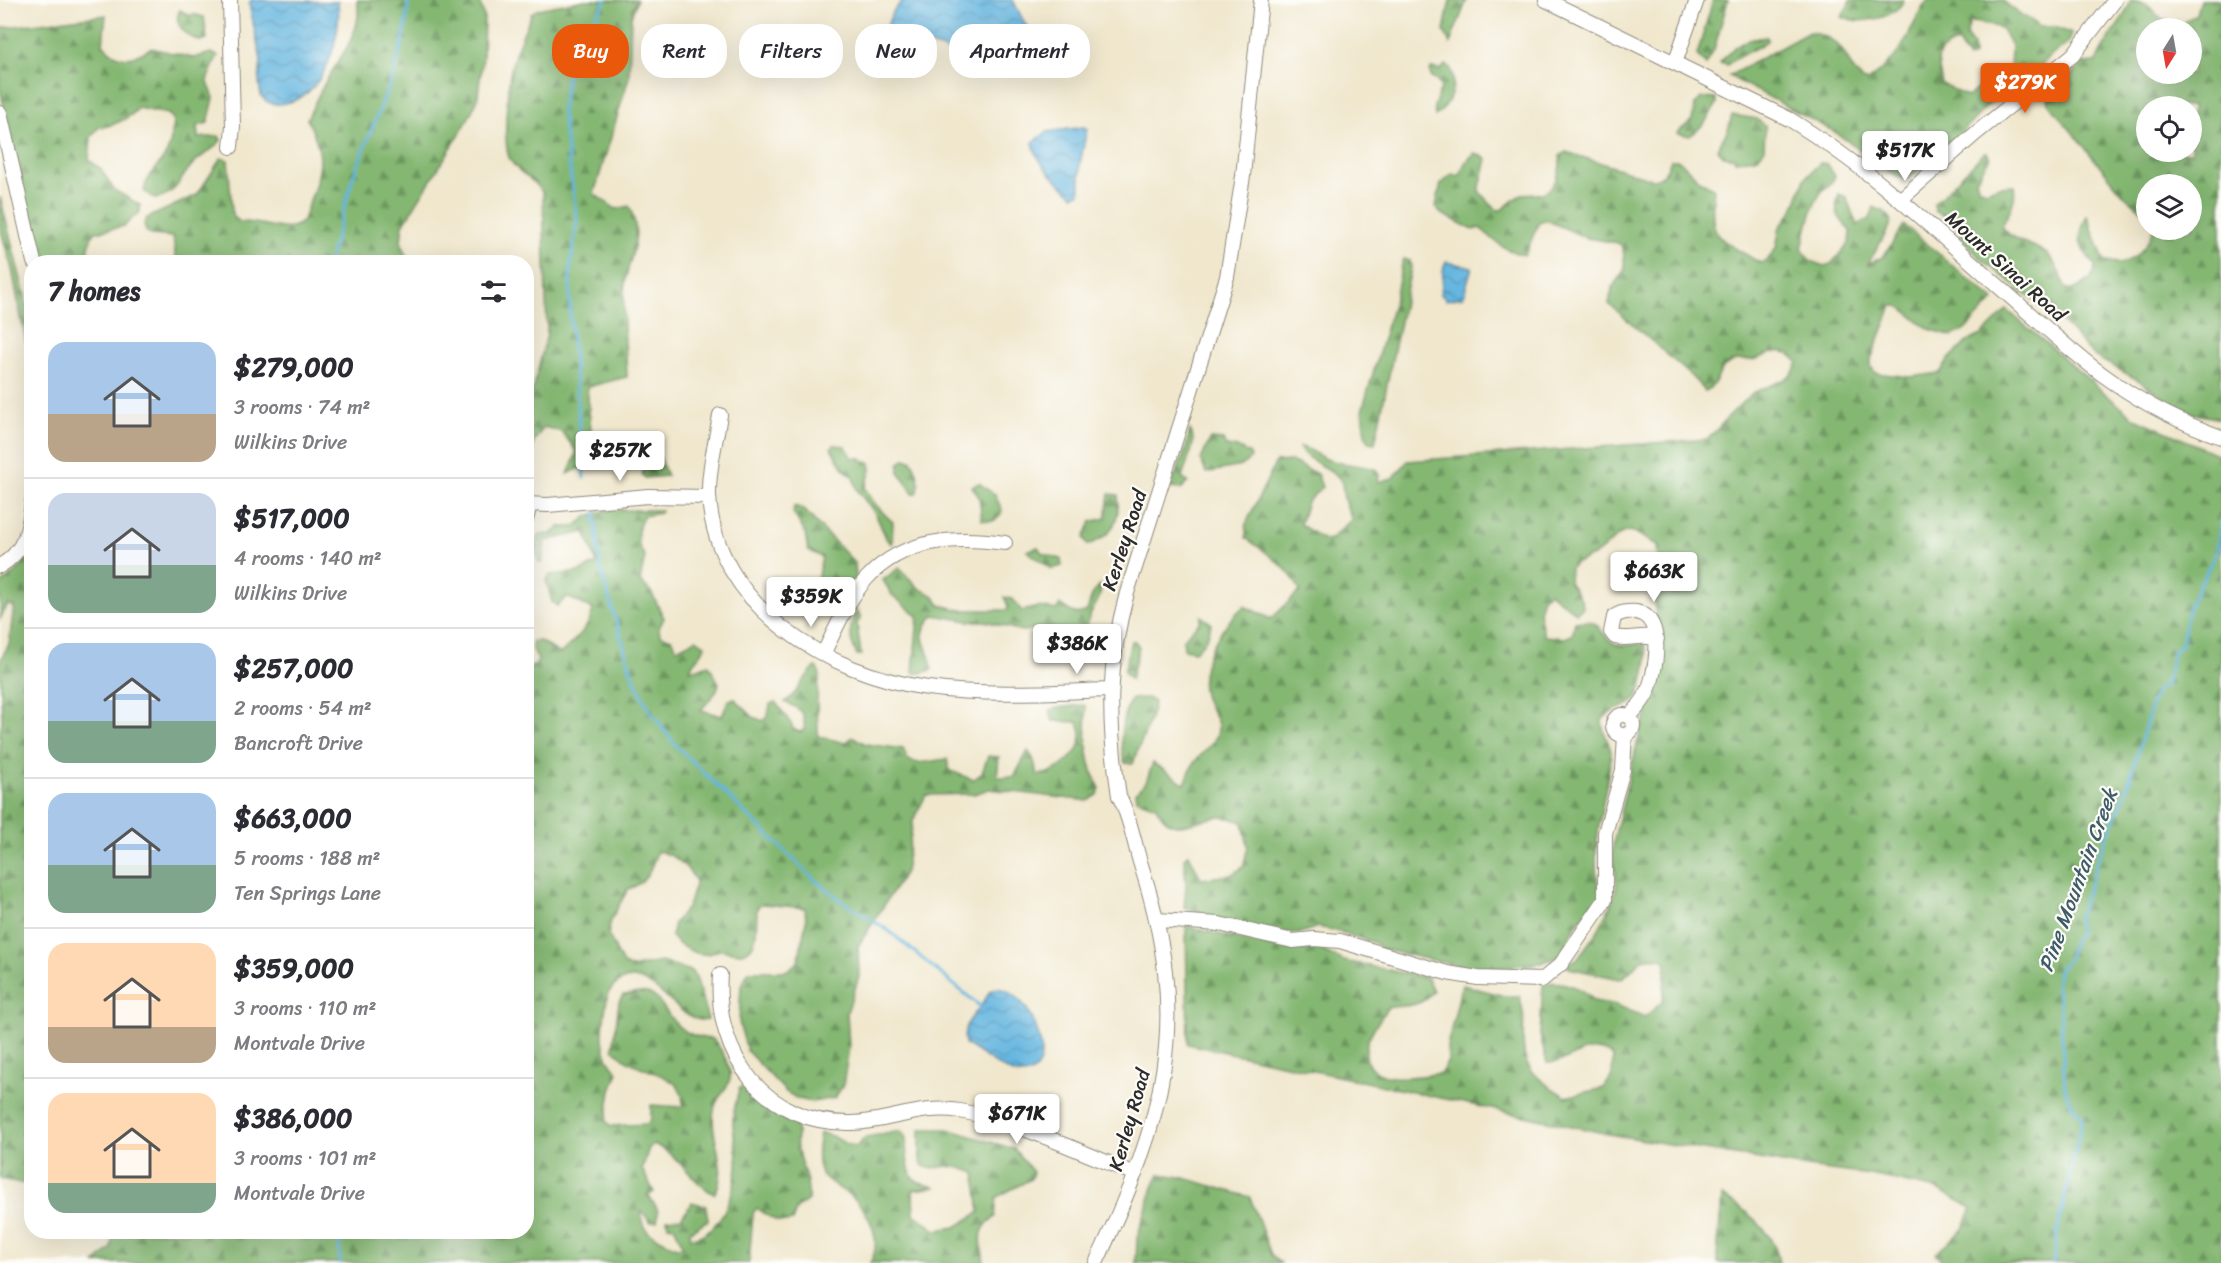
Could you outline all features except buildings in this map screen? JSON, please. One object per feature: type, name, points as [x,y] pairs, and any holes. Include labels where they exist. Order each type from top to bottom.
[{"type":"street","points":[[230,0],[233,115],[231,147]]},
{"type":"street","name":"Kerley Road","points":[[1096,1263],[1135,1174],[1156,1110],[1167,1051],[1168,999],[1158,920],[1119,796],[1112,745],[1110,690],[1114,646],[1126,593],[1203,359],[1231,260],[1244,168],[1261,0]]},
{"type":"street","name":"Mount Sinai Road","points":[[1546,0],[1789,119],[1823,139],[1901,199],[2105,378],[2153,408],[2221,437]]},
{"type":"street","points":[[1675,63],[1697,0]]},
{"type":"street","points":[[1901,199],[1975,134],[2073,55],[2115,0]]},
{"type":"street","points":[[0,113],[32,255]]},
{"type":"street","points":[[720,415],[709,497],[718,538],[725,557],[745,589],[773,621],[823,654],[877,676],[926,688],[970,692],[1110,690]]},
{"type":"street","points":[[534,504],[648,496],[709,497]]},
{"type":"street","points":[[823,654],[868,577],[897,556],[944,539],[977,539],[1005,543]]},
{"type":"street","points":[[0,566],[18,553],[24,543]]},
{"type":"street","points":[[1158,920],[1219,924],[1293,940],[1340,941],[1447,973],[1478,978],[1542,980],[1561,964],[1605,900],[1605,833],[1623,770],[1625,735],[1615,733],[1612,723],[1619,715],[1629,717],[1646,696],[1652,681],[1656,639]]},
{"type":"street","points":[[720,975],[719,1012],[735,1059],[759,1088],[789,1108],[814,1118],[854,1123],[925,1110],[961,1111],[1022,1130],[1135,1174]]},
{"type":"green space","points":[[357,0],[479,0],[484,16],[483,57],[477,101],[464,127],[403,225],[401,241],[406,255],[175,255],[173,237],[152,235],[146,231],[144,224],[147,218],[197,195],[221,158],[228,160],[232,210],[234,217],[240,222],[289,228],[303,221],[317,181],[320,160],[314,135],[307,119],[323,86],[349,43],[357,22]]},
{"type":"green space","points":[[585,0],[637,0],[631,17],[629,77],[629,24],[552,24],[552,78],[629,78],[594,194],[616,209],[629,206],[636,236],[624,293],[627,377],[587,387],[592,442],[588,464],[568,474],[577,452],[562,432],[544,427],[534,441],[534,384],[547,334],[543,194],[536,184],[511,161],[506,143],[506,114],[512,65],[532,13],[538,9]]},
{"type":"green space","points":[[1450,0],[1467,0],[1450,43],[1444,31]]},
{"type":"green space","points":[[1713,0],[1728,0],[1714,50],[1706,65],[1697,55]]},
{"type":"green space","points":[[1851,0],[1904,0],[1900,7],[1885,16],[1858,20],[1842,17]]},
{"type":"green space","points":[[1928,0],[2003,0],[2040,27],[2055,27],[2072,34],[2069,42],[2047,59],[2026,84],[2022,85],[2010,69],[2011,46],[2002,29],[1970,22],[1966,36],[1973,45],[1974,56],[1968,59],[1958,42],[1944,49],[1938,58],[1942,84],[1968,97],[1978,88],[1994,81],[2013,79],[2013,86],[2005,95],[1990,103],[1951,144],[1927,160],[1918,172],[1905,178],[1897,177],[1835,132],[1729,76],[1809,32],[1834,41],[1853,70],[1866,82],[1893,59]]},
{"type":"green space","points":[[2131,0],[2145,3],[2160,18],[2136,18],[2136,84],[2202,84],[2202,18],[2190,18],[2196,14],[2200,0],[2221,0],[2221,419],[2185,412],[2138,380],[2094,356],[2055,314],[2021,291],[1977,255],[1963,239],[1953,220],[1935,211],[1934,204],[1986,151],[1990,157],[1976,180],[1979,188],[1986,191],[1999,186],[2014,185],[2013,201],[2002,226],[2017,240],[2048,255],[2066,288],[2073,290],[2081,286],[2093,274],[2095,265],[2085,253],[2080,237],[2087,216],[2104,260],[2115,263],[2125,262],[2136,256],[2148,240],[2202,240],[2202,174],[2136,174],[2136,205],[2124,195],[2049,104],[2048,98],[2052,93],[2082,63],[2096,62]]},
{"type":"green space","points":[[180,10],[190,16],[193,14],[204,17],[207,39],[200,41],[195,39],[182,29],[178,20]]},
{"type":"green space","points":[[106,15],[103,44],[120,57],[132,57],[151,48],[194,58],[211,53],[218,56],[207,80],[214,98],[208,123],[197,126],[198,138],[219,136],[221,140],[192,165],[173,190],[155,199],[144,191],[145,185],[167,152],[173,119],[168,114],[138,108],[120,121],[99,127],[91,137],[89,160],[101,169],[114,190],[140,205],[140,212],[124,226],[96,232],[91,238],[87,255],[37,255],[0,89],[0,28]]},
{"type":"green space","points":[[1767,37],[1768,40],[1727,65],[1720,63],[1740,43]]},
{"type":"green space","points":[[1446,65],[1450,67],[1453,88],[1449,100],[1435,116],[1434,106],[1441,88],[1438,81],[1431,78],[1430,71],[1432,68],[1440,70]]},
{"type":"green space","points":[[1701,98],[1716,99],[1717,103],[1704,124],[1690,136],[1677,133],[1692,120],[1695,105]]},
{"type":"green space","points":[[1732,115],[1757,119],[1765,126],[1764,150],[1758,157],[1735,161],[1735,158],[1724,156],[1717,149],[1728,130]]},
{"type":"green space","points":[[1566,152],[1652,179],[1666,171],[1671,160],[1679,160],[1699,180],[1714,189],[1713,220],[1719,236],[1760,263],[1767,261],[1776,248],[1780,227],[1793,210],[1805,178],[1820,163],[1827,164],[1835,176],[1822,191],[1811,213],[1802,248],[1810,261],[1824,266],[1831,264],[1849,243],[1850,231],[1837,210],[1839,194],[1846,197],[1857,225],[1870,219],[1874,207],[1886,213],[1891,219],[1890,226],[1868,264],[1883,257],[1904,225],[1994,300],[1965,330],[1952,336],[1929,329],[1899,306],[1892,306],[1871,359],[1871,366],[1875,373],[1910,377],[1940,373],[1948,360],[1968,341],[1982,335],[2007,310],[2133,417],[2221,456],[2221,1263],[1944,1263],[1935,1254],[1963,1229],[1972,1208],[1937,1189],[1871,1175],[1807,1167],[1608,1134],[1188,1044],[1186,926],[1280,949],[1317,948],[1344,961],[1427,978],[1433,991],[1429,996],[1413,1005],[1388,1007],[1367,1043],[1367,1061],[1373,1069],[1382,1075],[1393,1077],[1441,1073],[1448,1061],[1447,1046],[1462,985],[1505,996],[1519,996],[1523,1012],[1525,1058],[1542,1081],[1566,1097],[1604,1088],[1612,1076],[1613,1056],[1594,1050],[1565,1060],[1547,1063],[1540,1035],[1543,983],[1558,983],[1577,988],[1594,1001],[1616,1005],[1645,1017],[1663,1001],[1666,965],[1664,959],[1642,960],[1620,979],[1569,968],[1567,964],[1577,959],[1597,932],[1611,905],[1617,883],[1612,853],[1615,835],[1639,736],[1662,668],[1662,632],[1654,606],[1659,579],[1657,545],[1636,533],[1629,531],[1622,533],[1595,555],[1570,568],[1569,582],[1582,601],[1583,608],[1576,613],[1549,592],[1543,597],[1539,612],[1544,636],[1565,638],[1572,635],[1575,622],[1591,622],[1615,644],[1622,646],[1644,644],[1647,657],[1645,675],[1635,699],[1602,720],[1611,754],[1597,842],[1596,860],[1600,895],[1577,924],[1560,956],[1541,963],[1478,970],[1381,949],[1375,943],[1334,930],[1317,927],[1298,934],[1210,918],[1184,907],[1186,885],[1184,858],[1189,854],[1201,879],[1231,875],[1243,867],[1248,847],[1243,822],[1223,817],[1185,825],[1169,823],[1162,817],[1156,806],[1137,799],[1136,792],[1146,782],[1153,763],[1185,784],[1194,763],[1215,738],[1218,725],[1204,695],[1204,671],[1207,658],[1227,624],[1244,606],[1271,619],[1300,591],[1296,582],[1284,568],[1246,538],[1246,524],[1276,462],[1291,461],[1317,474],[1322,487],[1307,502],[1300,524],[1324,540],[1331,539],[1351,520],[1340,479],[1330,470],[1307,457],[1299,447],[1306,448],[1332,461],[1375,469],[1379,475],[1378,482],[1393,478],[1408,461],[1708,439],[1751,395],[1784,380],[1794,370],[1798,362],[1793,356],[1783,352],[1752,360],[1736,360],[1722,369],[1711,387],[1705,391],[1687,372],[1609,304],[1612,288],[1625,269],[1623,247],[1618,243],[1587,238],[1546,220],[1539,222],[1525,255],[1518,254],[1506,249],[1480,228],[1473,230],[1440,213],[1436,206],[1441,184],[1452,174],[1459,176],[1465,163],[1475,153],[1487,159],[1479,191],[1493,207],[1501,210],[1522,194],[1537,194],[1549,189],[1558,175],[1560,156]]},
{"type":"green space","points":[[0,197],[24,292],[24,332],[12,269],[0,227]]},
{"type":"green space","points":[[1403,259],[1410,260],[1411,268],[1375,443],[1369,442],[1365,434],[1362,411],[1395,298]]},
{"type":"green space","points":[[1190,430],[1192,448],[1182,478],[1188,482],[1181,489],[1170,488],[1185,452]]},
{"type":"green space","points":[[1210,439],[1223,440],[1226,446],[1239,448],[1250,454],[1251,458],[1241,466],[1206,473],[1201,460]]},
{"type":"green space","points":[[834,445],[845,446],[853,458],[861,458],[866,464],[867,461],[870,463],[871,470],[865,488],[877,506],[893,522],[892,544],[887,540],[875,513],[857,490],[853,477],[844,469],[831,448]]},
{"type":"green space","points":[[646,448],[659,456],[667,476],[645,478],[642,474]]},
{"type":"green space","points":[[904,459],[911,460],[915,468],[918,480],[917,493],[913,493],[899,472],[899,464]]},
{"type":"green space","points":[[979,483],[995,495],[1002,510],[1000,516],[993,521],[982,520],[979,497],[972,486]]},
{"type":"green space","points":[[1109,494],[1118,495],[1116,520],[1104,537],[1088,545],[1084,538],[1091,522],[1106,518]]},
{"type":"green space","points":[[794,506],[803,509],[855,563],[856,578],[839,595],[835,595],[817,581],[822,557],[808,550],[805,533],[793,512]]},
{"type":"green space","points":[[607,510],[661,510],[660,513],[643,516],[639,527],[638,542],[645,556],[640,581],[651,592],[664,618],[659,628],[660,635],[672,639],[677,649],[696,639],[705,645],[690,670],[709,665],[719,683],[717,691],[701,710],[722,716],[728,701],[734,698],[753,717],[763,721],[768,716],[770,704],[776,702],[793,729],[800,732],[804,730],[803,715],[799,709],[785,702],[816,667],[820,674],[817,698],[818,736],[845,743],[853,737],[866,744],[903,749],[908,760],[918,763],[947,759],[949,770],[973,780],[982,773],[988,756],[999,757],[997,777],[1014,777],[1028,751],[1033,758],[1038,775],[1059,767],[1077,750],[1081,733],[1078,722],[1053,721],[1050,711],[1056,708],[1082,705],[1086,706],[1087,748],[1091,769],[1100,788],[1098,794],[1088,801],[989,789],[974,794],[926,795],[913,821],[905,872],[858,946],[859,977],[847,1012],[849,1048],[843,1085],[835,1098],[812,1102],[798,1099],[786,1092],[747,1051],[739,1022],[741,985],[749,971],[786,971],[798,962],[806,921],[805,908],[762,904],[757,908],[755,938],[749,950],[738,953],[720,950],[703,954],[687,949],[671,936],[674,923],[688,907],[696,881],[680,862],[670,855],[657,851],[644,879],[628,889],[611,920],[608,934],[623,964],[631,968],[661,962],[691,971],[696,977],[708,1020],[696,1019],[683,1012],[659,991],[646,982],[634,978],[621,981],[608,993],[603,1025],[604,1045],[606,1055],[618,1072],[611,1091],[606,1121],[611,1126],[647,1124],[651,1119],[651,1105],[682,1107],[679,1088],[673,1082],[628,1061],[613,1049],[619,1002],[623,995],[647,993],[660,1002],[677,1025],[686,1032],[698,1037],[713,1039],[726,1059],[730,1076],[715,1106],[713,1117],[720,1162],[719,1184],[714,1194],[699,1183],[664,1149],[654,1144],[649,1148],[642,1169],[654,1192],[648,1196],[658,1214],[657,1221],[650,1222],[642,1211],[641,1219],[652,1235],[677,1247],[683,1246],[674,1226],[668,1225],[667,1219],[681,1218],[692,1202],[706,1206],[708,1220],[690,1231],[691,1238],[710,1229],[724,1211],[733,1189],[737,1162],[733,1117],[739,1089],[745,1085],[751,1087],[770,1110],[796,1124],[797,1145],[806,1180],[808,1200],[797,1208],[792,1221],[787,1222],[773,1219],[757,1208],[753,1213],[749,1263],[95,1263],[111,1249],[113,1239],[534,1239],[534,666],[538,660],[534,651],[534,641],[540,641],[560,654],[580,634],[588,623],[593,609],[567,597],[557,606],[552,602],[546,581],[550,575],[579,572],[597,563],[585,532],[545,541],[542,563],[539,563],[535,551],[539,535],[551,534],[559,527],[574,527],[588,516]]},
{"type":"green space","points":[[1038,547],[1042,553],[1061,559],[1062,566],[1052,569],[1027,551]]},
{"type":"green space","points":[[24,560],[24,1184],[0,1179],[0,731],[2,722],[0,661],[9,644],[14,606],[8,605],[0,619],[0,585],[22,566]]},
{"type":"green space","points":[[899,568],[920,589],[933,595],[940,605],[961,610],[1007,610],[1008,606],[1004,597],[1012,599],[1022,611],[1038,607],[1056,610],[1060,604],[1079,613],[1087,611],[1093,593],[1100,585],[1101,590],[1090,614],[1082,643],[1076,640],[1070,631],[1047,627],[1022,631],[985,621],[968,621],[934,615],[927,624],[923,637],[932,670],[916,674],[913,672],[918,616],[892,595],[883,580]]},
{"type":"green space","points":[[857,611],[861,617],[857,624],[861,655],[857,655],[851,639],[852,623]]},
{"type":"green space","points":[[1201,616],[1211,623],[1206,639],[1195,651],[1184,649],[1183,639],[1200,622]]},
{"type":"green space","points":[[1131,641],[1135,641],[1139,647],[1131,679],[1124,672]]},
{"type":"green space","points":[[1147,698],[1154,702],[1150,718],[1133,764],[1125,763],[1121,739],[1125,713],[1132,699]]},
{"type":"green space","points":[[920,1129],[948,1129],[1014,1149],[1033,1172],[1031,1179],[997,1197],[995,1217],[985,1227],[981,1237],[984,1263],[870,1263],[874,1255],[875,1237],[869,1219],[852,1197],[822,1174],[818,1165],[820,1133],[856,1147],[866,1137],[901,1131],[906,1138],[907,1161],[913,1178],[936,1187],[913,1190],[914,1214],[936,1230],[956,1227],[980,1212],[975,1173],[954,1167],[943,1166],[933,1169],[923,1166],[920,1159]]},
{"type":"green space","points":[[1160,1174],[1181,1177],[1250,1197],[1271,1255],[1281,1263],[1136,1263],[1137,1238],[1154,1184]]},
{"type":"green space","points":[[1722,1196],[1750,1215],[1766,1232],[1777,1252],[1779,1263],[1718,1263]]},
{"type":"water","points":[[251,0],[338,2],[337,31],[328,63],[321,77],[300,98],[276,104],[269,103],[261,96],[259,82],[261,60],[249,4]]},
{"type":"water","points":[[903,0],[1013,0],[1025,24],[949,24],[949,52],[937,48],[937,24],[888,24],[892,13]]},
{"type":"water","points":[[1084,127],[1087,129],[1080,164],[1080,193],[1073,195],[1043,165],[1033,142],[1047,132]]},
{"type":"water","points":[[1446,262],[1472,267],[1463,297],[1446,300],[1440,293]]},
{"type":"water","points":[[997,988],[1010,992],[1022,1003],[1038,1033],[1041,1048],[1040,1062],[1033,1072],[1015,1074],[965,1044],[964,1035],[969,1022],[989,992]]},
{"type":"waterway","points":[[331,255],[353,177],[393,76],[404,36],[409,0]]},
{"type":"waterway","points":[[584,478],[570,313],[570,270],[577,220],[562,113],[566,80],[585,35],[606,0]]},
{"type":"waterway","points":[[595,513],[600,568],[633,677],[650,711],[676,746],[816,881],[842,901],[889,931],[981,1007]]},
{"type":"waterway","name":"Pine Mountain Creek","points":[[2053,1263],[2060,1218],[2083,1117],[2073,1107],[2065,1090],[2060,1003],[2056,987],[2058,970],[2069,959],[2072,943],[2079,932],[2078,918],[2103,846],[2124,798],[2156,690],[2166,685],[2173,653],[2182,643],[2189,606],[2217,551],[2221,520]]},
{"type":"waterway","points":[[339,1239],[340,1263]]}]
